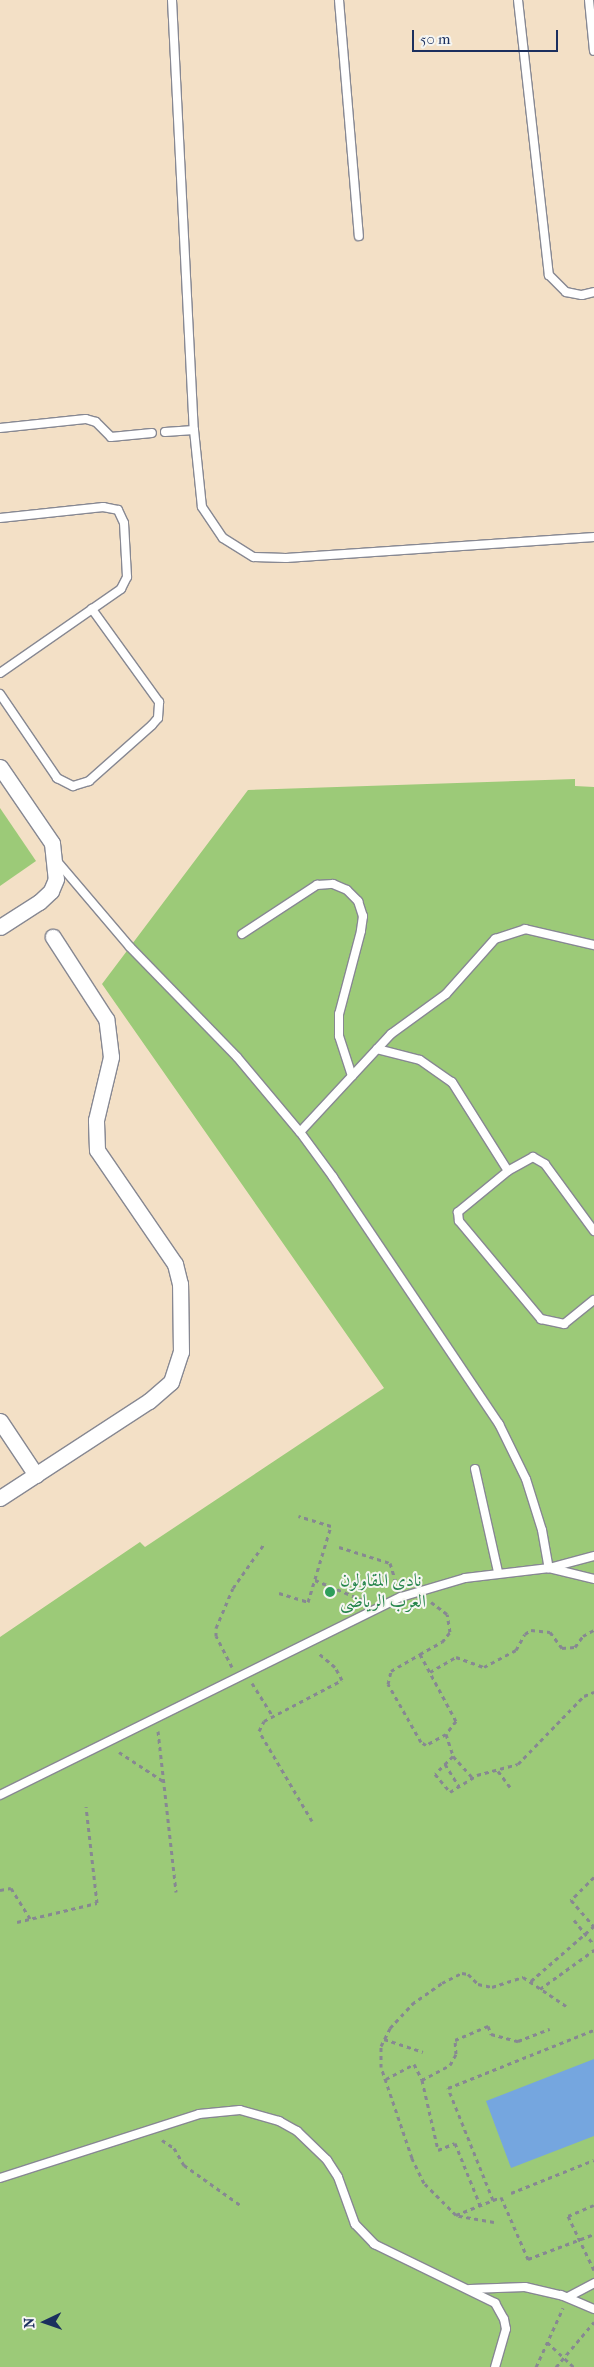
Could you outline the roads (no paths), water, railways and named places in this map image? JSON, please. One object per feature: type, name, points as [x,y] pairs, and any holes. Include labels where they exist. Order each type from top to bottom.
[{"type":"street","points":[[0,767],[52,843],[56,860],[56,879],[51,891],[0,928]]},
{"type":"street","points":[[0,1498],[150,1401],[170,1382],[181,1352],[180,1284],[175,1264],[97,1150],[96,1120],[111,1057],[106,1019],[53,937]]},
{"type":"street","points":[[0,1421],[36,1475]]},
{"type":"lane","points":[[172,0],[194,430],[202,507],[223,538],[254,557],[286,558],[594,537]]},
{"type":"lane","points":[[339,0],[359,236]]},
{"type":"lane","points":[[518,0],[549,274],[566,292],[582,295],[594,292]]},
{"type":"lane","points":[[589,0],[594,51]]},
{"type":"lane","points":[[0,428],[86,419],[96,422],[111,437],[152,433]]},
{"type":"lane","points":[[165,432],[194,430]]},
{"type":"lane","points":[[0,518],[103,507],[118,510],[124,523],[127,576],[121,589],[0,674]]},
{"type":"lane","points":[[0,694],[57,778],[73,786],[90,781],[152,725],[158,718],[159,702],[92,609]]},
{"type":"lane","points":[[56,860],[130,947],[203,1019],[300,1132],[499,1424],[526,1478],[542,1530],[549,1568]]},
{"type":"lane","points":[[242,934],[317,885],[333,884],[347,890],[358,901],[363,916],[361,931],[339,1014],[339,1036],[352,1076]]},
{"type":"lane","points":[[300,1132],[377,1049],[404,1023],[446,994],[487,946],[504,934],[536,930],[594,945]]},
{"type":"lane","points":[[377,1049],[420,1060],[452,1082],[508,1172]]},
{"type":"lane","points":[[594,1231],[540,1159],[526,1159],[462,1205],[458,1212],[459,1221],[541,1320],[564,1324],[594,1300]]},
{"type":"lane","points":[[475,1469],[498,1572]]},
{"type":"lane","points":[[0,1795],[370,1610],[401,1597],[498,1572],[549,1568],[594,1556]]},
{"type":"lane","points":[[549,1568],[594,1579]]},
{"type":"lane","points":[[0,2178],[219,2110],[246,2112],[280,2121],[308,2140],[327,2160],[338,2177],[356,2224],[374,2244],[470,2289],[495,2303],[504,2319],[505,2340],[495,2367]]},
{"type":"lane","points":[[568,2297],[594,2283]]},
{"type":"lane","points":[[470,2289],[525,2287],[568,2297],[594,2308]]},
{"type":"water","points":[[594,2059],[594,2136],[511,2168],[486,2101]]},
{"type":"place","name":"نادى المقاولون العرب الرياضى","points":[[330,1592]]}]
